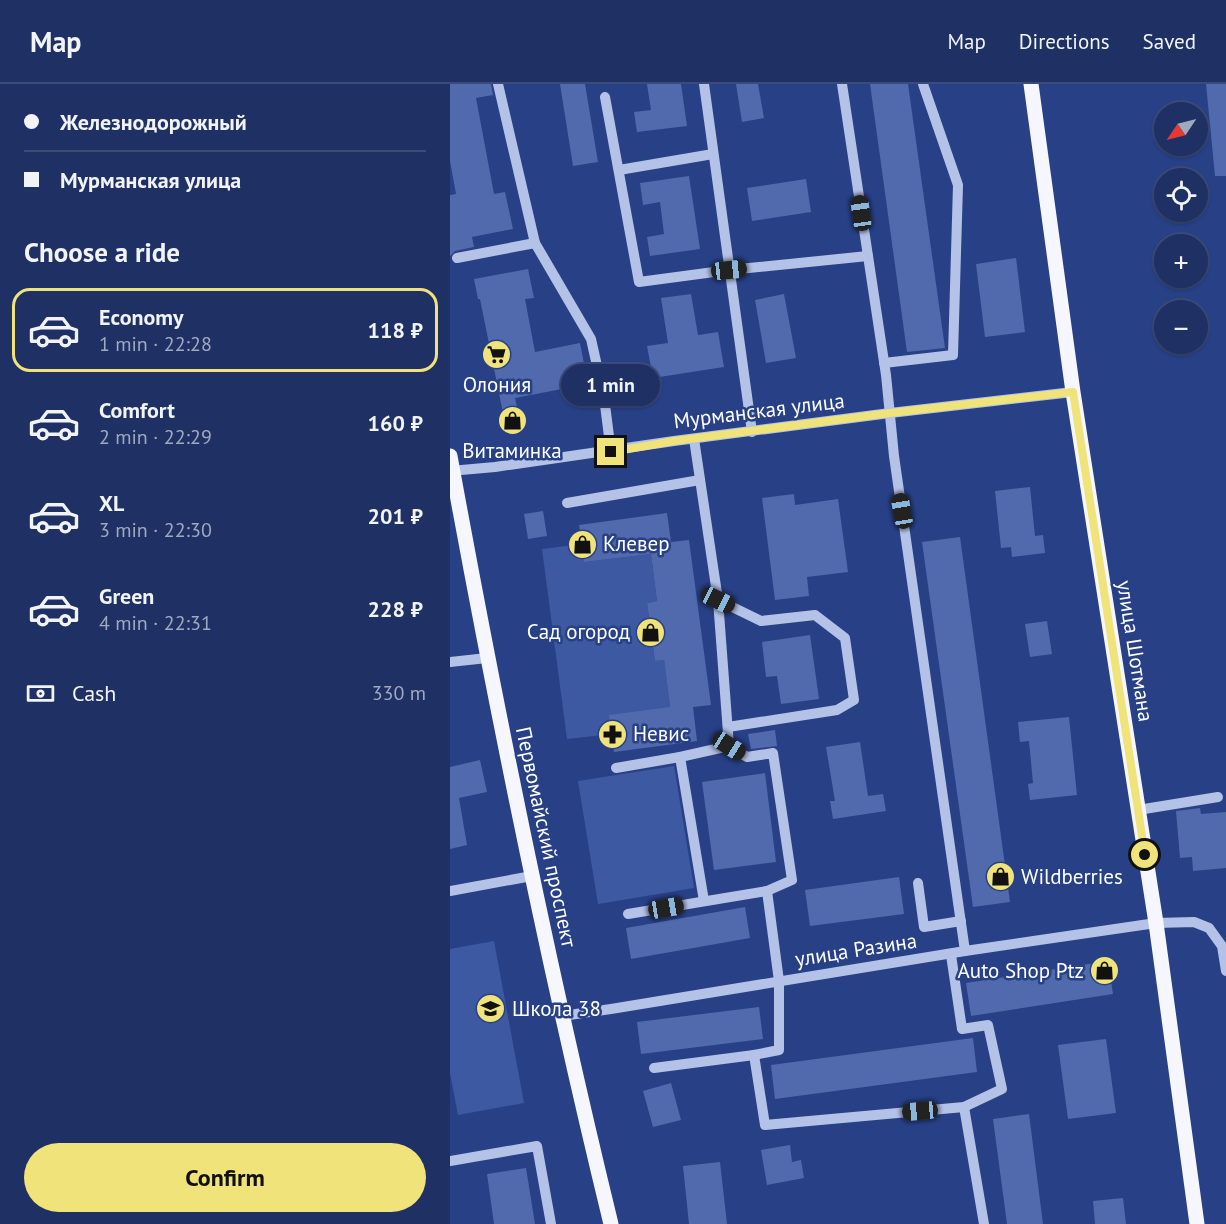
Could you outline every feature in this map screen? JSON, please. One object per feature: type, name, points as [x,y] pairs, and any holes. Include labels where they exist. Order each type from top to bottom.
[{"type":"main road","name":"улица Шотмана","points":[[1031,84],[1073,392],[1156,922],[1197,1224]]},
{"type":"main road","name":"Первомайский проспект","points":[[451,466],[487,658],[532,876],[569,1050],[611,1224]]},
{"type":"street","points":[[498,84],[535,243],[591,339],[604,397],[611,452]]},
{"type":"street","points":[[704,84],[752,432]]},
{"type":"street","points":[[842,84],[884,363],[894,456],[965,951]]},
{"type":"street","points":[[884,363],[953,355],[958,185],[923,84]]},
{"type":"street","points":[[605,97],[639,282],[868,256]]},
{"type":"street","points":[[619,170],[713,154]]},
{"type":"street","points":[[457,258],[535,243]]},
{"type":"street","name":"Мурманская улица","points":[[451,466],[611,452],[890,413],[1073,392]]},
{"type":"street","points":[[694,439],[718,600],[729,746]]},
{"type":"street","points":[[567,503],[700,480]]},
{"type":"street","points":[[718,600],[761,621],[815,615],[844,638],[854,700],[837,710],[728,727]]},
{"type":"street","points":[[450,662],[487,658]]},
{"type":"street","points":[[616,768],[729,746],[747,757],[773,753],[792,880],[766,891],[628,914]]},
{"type":"street","points":[[680,757],[704,901]]},
{"type":"street","points":[[1138,810],[1218,797]]},
{"type":"street","points":[[450,891],[532,876]]},
{"type":"street","points":[[918,883],[924,927],[961,921]]},
{"type":"street","points":[[654,1068],[779,1050],[779,981],[766,891]]},
{"type":"street","name":"улица Разина","points":[[562,1016],[1156,922],[1194,922],[1209,928],[1224,942]]},
{"type":"street","points":[[1224,942],[1226,971]]},
{"type":"street","points":[[754,1054],[765,1125],[964,1107],[1002,1089],[988,1025],[962,1029],[951,955]]},
{"type":"street","points":[[964,1107],[984,1224]]},
{"type":"street","points":[[450,1161],[537,1146],[551,1224]]},
{"type":"shaded area","points":[[582,544],[584,562],[651,554],[657,601],[647,603],[655,661],[664,660],[670,707],[612,734],[567,739],[542,549]]},
{"type":"shaded area","points":[[674,766],[694,888],[598,904],[578,781]]},
{"type":"shaded area","name":"Школа 38","points":[[494,941],[524,1103],[458,1115],[450,1073],[450,949]]},
{"type":"building","points":[[450,84],[491,84],[493,95],[476,98],[494,194],[505,192],[513,229],[472,237],[474,247],[455,251],[450,256],[450,195],[456,194],[450,161]]},
{"type":"building","points":[[560,84],[585,84],[598,162],[573,166]]},
{"type":"building","points":[[647,84],[681,84],[687,126],[637,132],[634,112],[651,110]]},
{"type":"building","points":[[736,84],[758,84],[764,118],[742,122]]},
{"type":"building","points":[[870,84],[908,84],[945,348],[907,352]]},
{"type":"building","points":[[1206,84],[1226,84],[1226,176],[1215,176]]},
{"type":"building","points":[[689,176],[700,249],[650,256],[647,237],[664,234],[660,202],[643,205],[640,183]]},
{"type":"building","points":[[806,179],[811,212],[752,221],[747,188]]},
{"type":"building","points":[[1016,258],[1025,332],[985,337],[976,264]]},
{"type":"building","points":[[528,269],[534,298],[525,299],[535,352],[580,343],[588,384],[515,398],[521,425],[506,428],[474,279]]},
{"type":"building","points":[[691,294],[698,335],[718,332],[724,367],[653,378],[647,346],[668,343],[661,298]]},
{"type":"building","points":[[784,294],[796,358],[766,363],[755,300]]},
{"type":"building","points":[[1030,487],[1035,536],[1043,535],[1045,553],[1012,557],[1011,547],[1001,548],[995,491]]},
{"type":"building","points":[[794,494],[795,505],[838,499],[848,572],[807,577],[809,596],[775,600],[762,498]]},
{"type":"building","points":[[543,511],[547,536],[528,539],[524,514]]},
{"type":"building","points":[[667,513],[671,542],[689,540],[711,705],[693,707],[697,741],[614,752],[609,715],[670,707],[664,660],[655,661],[647,603],[657,601],[651,554],[584,562],[579,525]]},
{"type":"building","points":[[960,537],[1010,902],[973,907],[922,542]]},
{"type":"building","points":[[1047,621],[1052,654],[1030,657],[1025,624]]},
{"type":"building","points":[[810,635],[819,699],[781,704],[777,676],[766,677],[762,642]]},
{"type":"building","points":[[1069,717],[1077,795],[1030,800],[1028,784],[1033,783],[1029,741],[1020,742],[1018,722]]},
{"type":"building","points":[[775,730],[777,746],[751,749],[748,734]]},
{"type":"building","points":[[860,742],[868,796],[883,794],[886,811],[833,819],[830,801],[835,801],[826,747]]},
{"type":"building","points":[[480,760],[487,792],[459,798],[467,845],[450,849],[450,767]]},
{"type":"building","points":[[765,773],[776,862],[714,870],[702,782]]},
{"type":"building","points":[[1200,808],[1201,814],[1226,812],[1226,868],[1193,871],[1192,857],[1180,858],[1176,811]]},
{"type":"building","points":[[899,877],[904,914],[810,926],[805,890]]},
{"type":"building","points":[[745,907],[750,938],[631,959],[626,928]]},
{"type":"building","points":[[1108,961],[1113,994],[971,1016],[966,983]]},
{"type":"building","points":[[759,1007],[763,1039],[641,1054],[637,1022]]},
{"type":"building","points":[[973,1038],[977,1072],[775,1099],[771,1065]]},
{"type":"building","points":[[1106,1039],[1116,1113],[1068,1119],[1058,1045]]},
{"type":"building","points":[[671,1083],[681,1120],[653,1127],[643,1091]]},
{"type":"building","points":[[1029,1114],[1043,1224],[1007,1224],[993,1119]]},
{"type":"building","points":[[790,1145],[792,1162],[801,1160],[804,1178],[767,1185],[761,1150]]},
{"type":"building","points":[[720,1162],[727,1224],[689,1224],[683,1166]]},
{"type":"building","points":[[526,1168],[535,1224],[494,1224],[487,1174]]},
{"type":"building","points":[[1123,1198],[1126,1224],[1095,1224],[1093,1201]]},
{"type":"place","name":"Олония","points":[[497,354]]},
{"type":"place","name":"Витаминка","points":[[512,420]]},
{"type":"place","name":"Клевер","points":[[582,544]]},
{"type":"place","name":"Сад огород","points":[[651,632]]},
{"type":"place","name":"Невис","points":[[612,734]]},
{"type":"place","name":"Wildberries","points":[[1000,877]]},
{"type":"place","name":"Auto Shop Ptz","points":[[1105,971]]},
{"type":"place","name":"Школа 38","points":[[491,1009]]},
{"type":"route","points":[[611,452],[674,441],[1073,392],[1145,855]]}]
